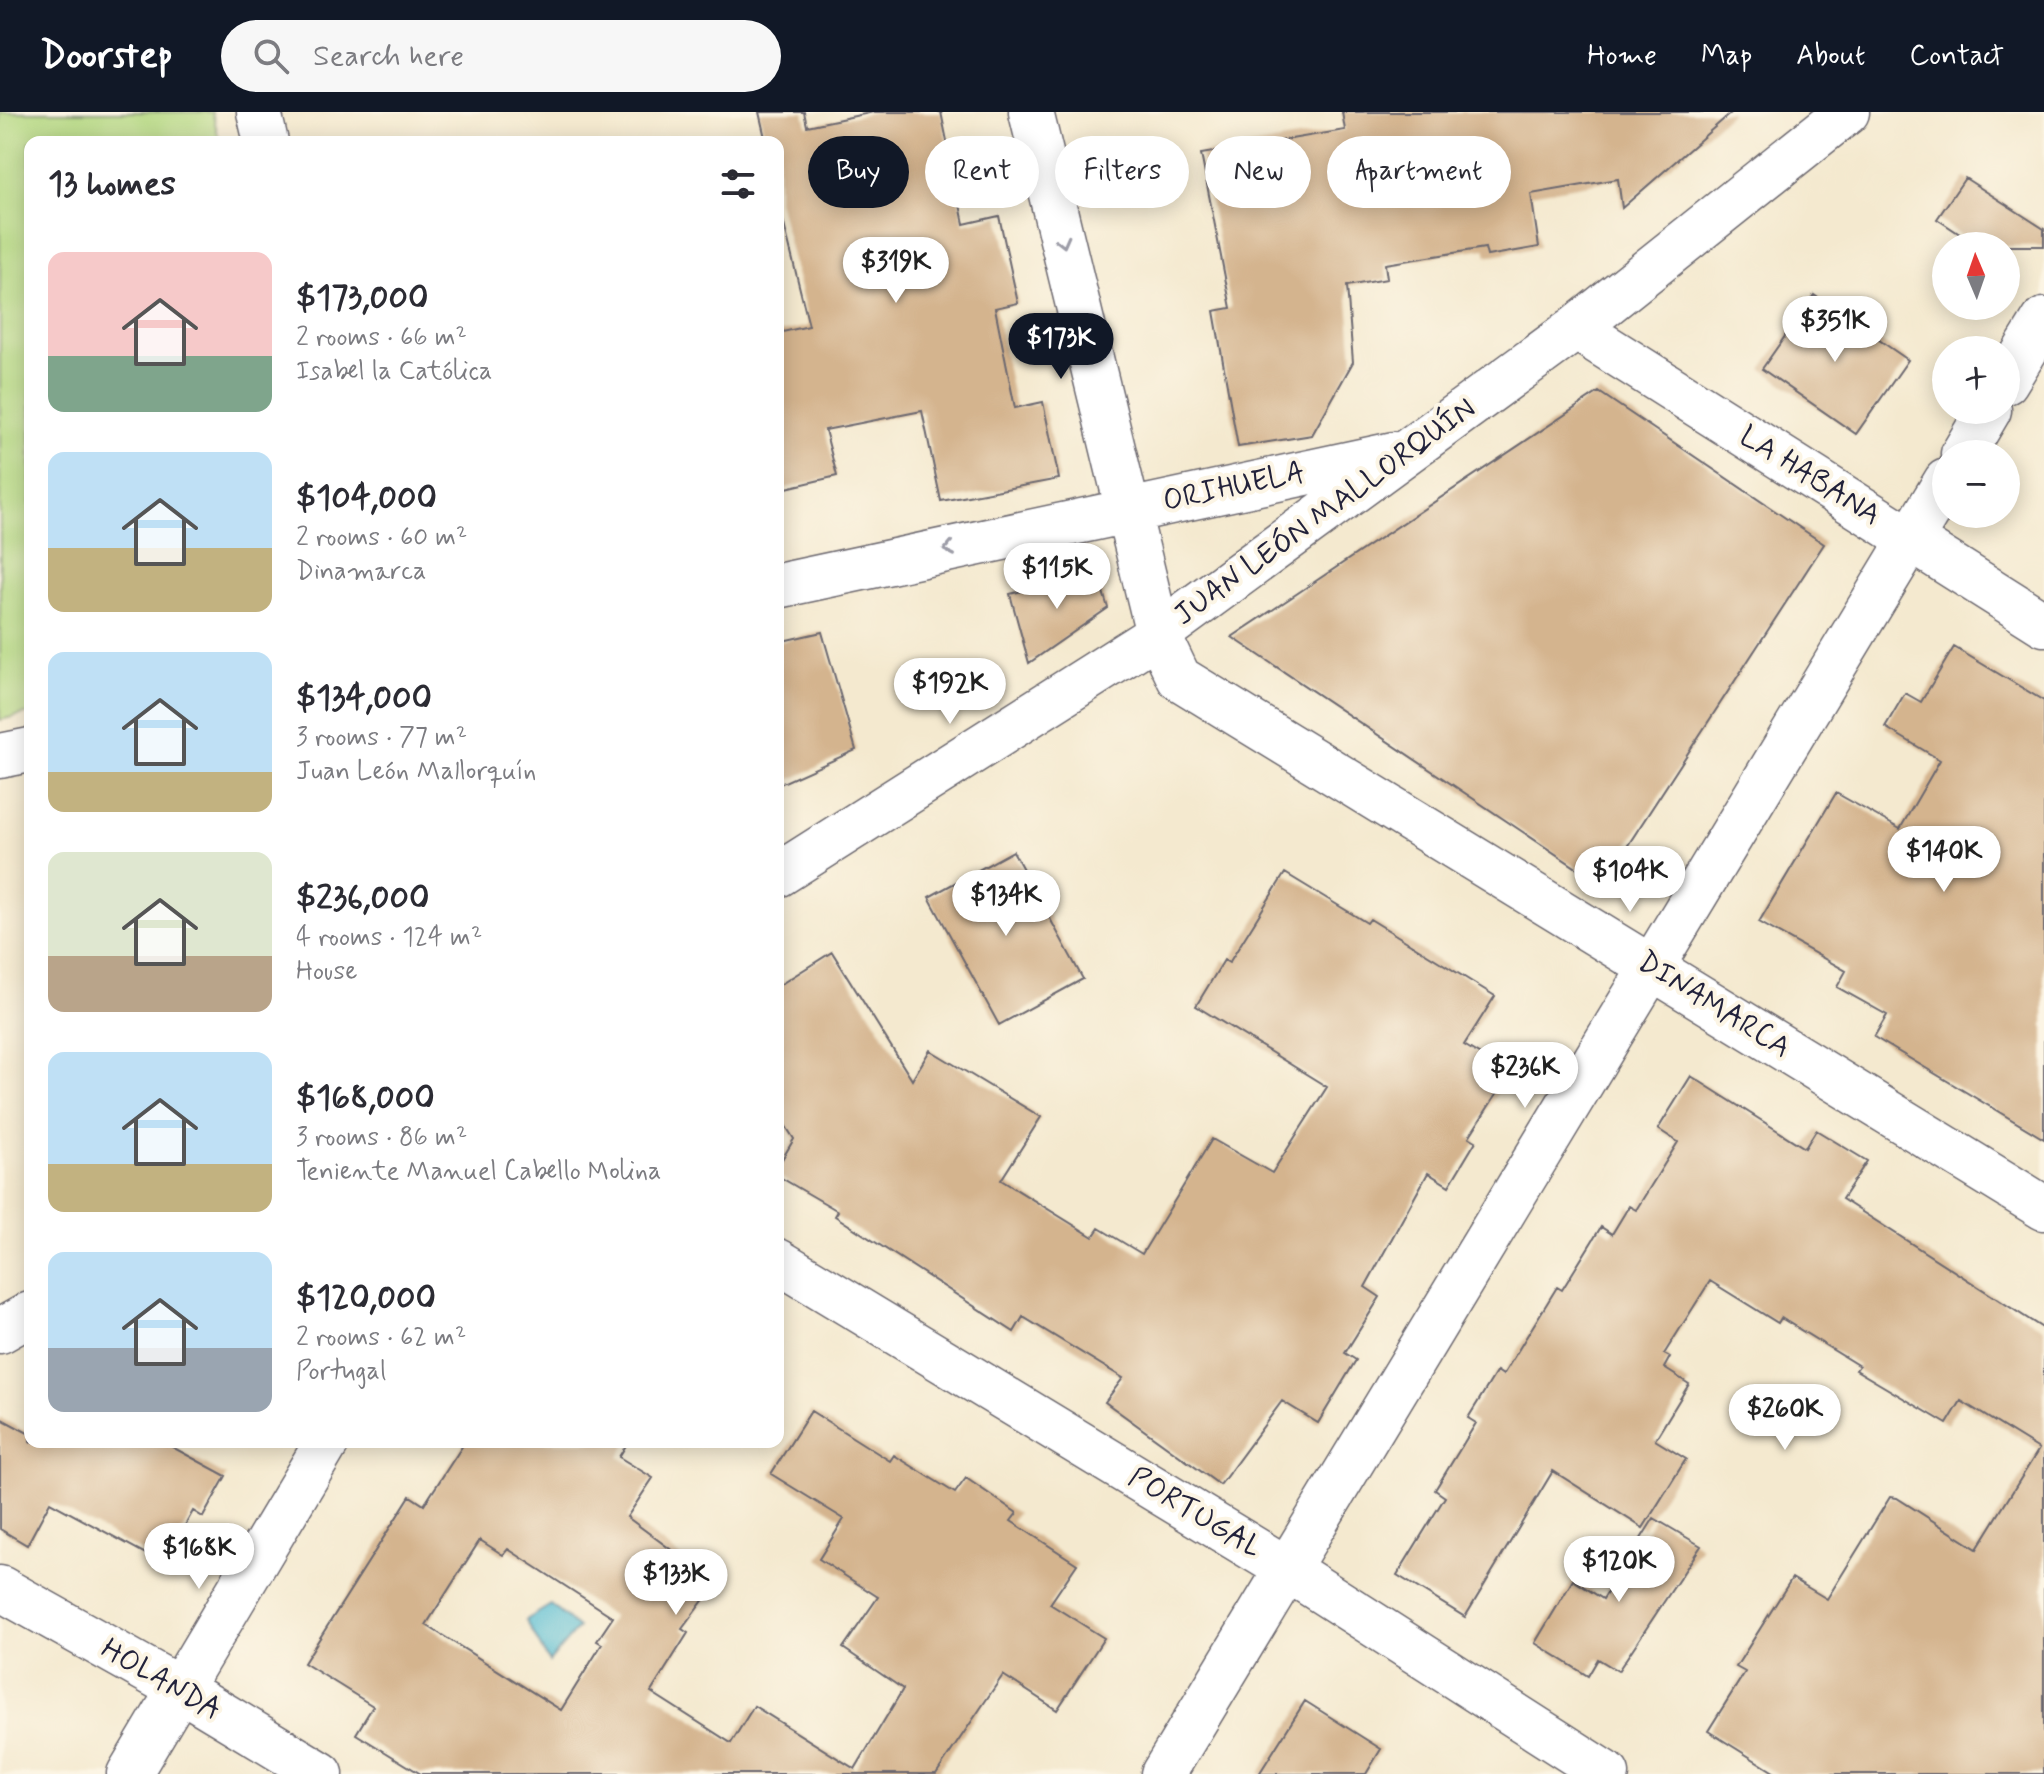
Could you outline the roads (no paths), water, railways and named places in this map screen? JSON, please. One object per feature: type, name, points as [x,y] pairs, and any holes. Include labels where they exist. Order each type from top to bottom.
[{"type":"street","points":[[259,112],[265,136]]},
{"type":"street","name":"DINAMARCA","points":[[1031,112],[1158,634],[1179,678],[2044,1208]]},
{"type":"street","name":"JUAN LEÓN MALLORQUÍN","points":[[784,871],[1158,634],[1576,328],[1833,117]]},
{"type":"street","points":[[2020,359],[2044,320]]},
{"type":"street","name":"LA HABANA","points":[[1576,328],[2044,624]]},
{"type":"street","name":"ORIHUELA","points":[[784,585],[1408,451]]},
{"type":"street","points":[[1163,1774],[1932,505]]},
{"type":"street","points":[[0,756],[24,751]]},
{"type":"street","name":"PORTUGAL","points":[[784,1265],[1287,1569],[1607,1774]]},
{"type":"street","points":[[0,1331],[24,1317]]},
{"type":"street","points":[[129,1774],[323,1448]]},
{"type":"street","name":"HOLANDA","points":[[0,1588],[180,1689],[321,1774]]},
{"type":"water","points":[[551,1605],[578,1628],[549,1662],[526,1620]]}]
